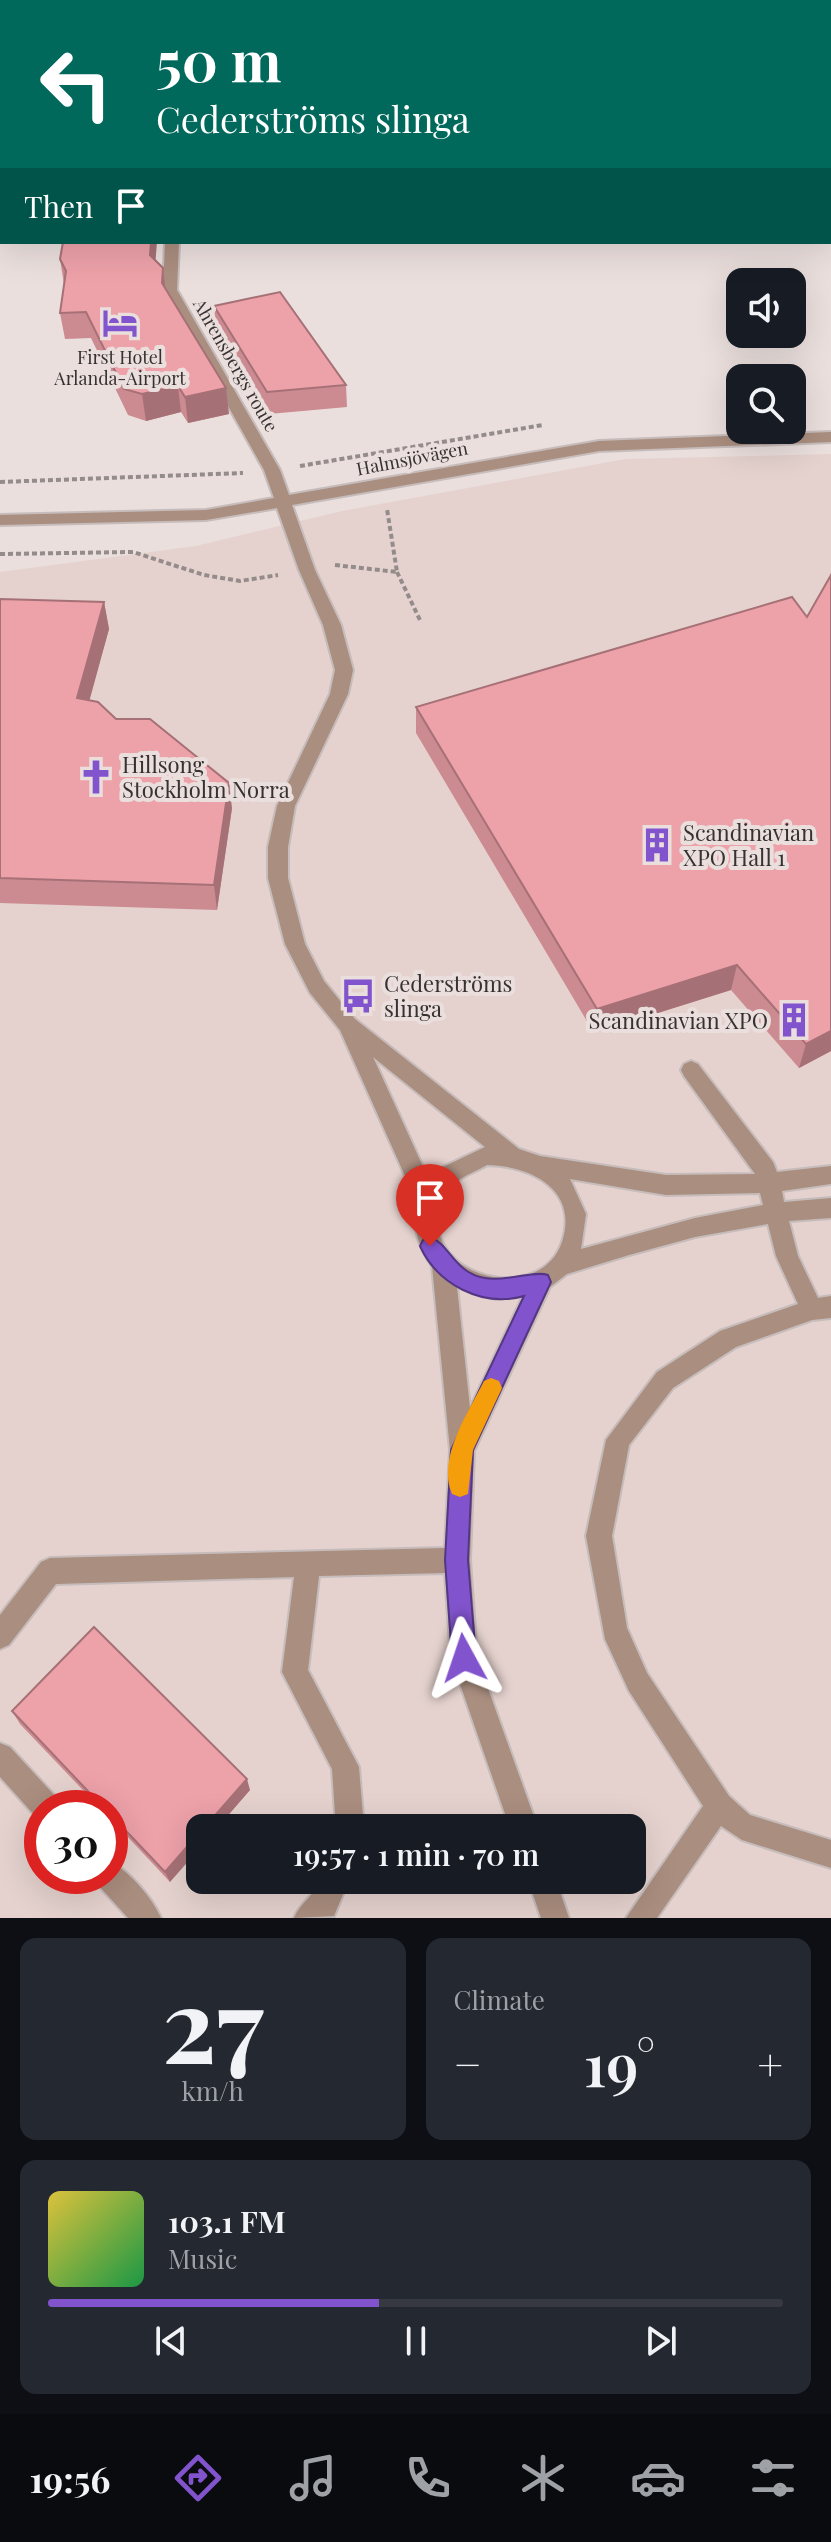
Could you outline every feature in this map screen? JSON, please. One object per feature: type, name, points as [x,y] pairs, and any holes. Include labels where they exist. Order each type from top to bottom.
[{"type":"street","name":"Ahrensbergs route","points":[[172,244],[170,290],[272,470],[285,503]]},
{"type":"street","name":"Halmsjövägen","points":[[0,520],[206,515],[599,446],[831,437]]},
{"type":"street","points":[[285,503],[307,570],[332,625],[344,670],[339,694],[286,806],[278,847],[278,878],[295,944],[317,987],[348,1025],[512,1156]]},
{"type":"street","points":[[348,1025],[428,1202]]},
{"type":"street","points":[[691,1070],[765,1169],[787,1256],[822,1308],[728,1339],[665,1380],[618,1440],[599,1536],[614,1630],[638,1682],[719,1806],[742,1826],[831,1854]]},
{"type":"street","points":[[831,1175],[769,1183],[666,1185],[538,1165],[512,1156],[485,1156],[459,1165],[439,1181],[428,1202],[425,1226],[430,1246],[443,1265],[461,1280],[484,1288],[513,1290],[541,1282],[563,1265],[673,1230],[777,1213],[831,1208]]},
{"type":"street","points":[[538,1165],[562,1184],[576,1210],[576,1238],[563,1265]]},
{"type":"street","points":[[443,1265],[462,1450],[457,1560],[464,1658],[519,1814]]},
{"type":"street","points":[[462,1450],[541,1282]]},
{"type":"street","points":[[0,1636],[50,1571],[457,1560]]},
{"type":"street","points":[[308,1564],[295,1672],[345,1767],[349,1814]]},
{"type":"street","points":[[0,1757],[30,1790]]},
{"type":"street","points":[[640,1918],[719,1806]]},
{"type":"street","points":[[125,1894],[147,1918]]},
{"type":"street","points":[[308,1918],[324,1906],[329,1894]]},
{"type":"street","points":[[547,1894],[555,1918]]},
{"type":"path","points":[[0,482],[194,477],[272,470],[552,423]]},
{"type":"path","points":[[381,496],[386,508],[397,572],[420,620]]},
{"type":"path","points":[[0,554],[133,552],[204,575],[240,581],[280,575]]},
{"type":"path","points":[[345,563],[397,572]]},
{"type":"shaded area","points":[[831,454],[831,1918],[0,1918],[0,572],[196,546],[342,511],[625,459]]},
{"type":"building","name":"First Hotel Arlanda-Airport","points":[[63,244],[151,244],[150,255],[163,268],[162,283],[226,388],[185,397],[178,386],[142,394],[124,389],[86,312],[60,313],[66,271],[60,259]]},
{"type":"building","points":[[280,292],[346,385],[267,392],[214,306]]},
{"type":"building","name":"Scandinavian XPO Hall 1","points":[[831,575],[831,1031],[806,1044],[737,965],[597,1009],[416,707],[792,597],[807,617]]},
{"type":"building","name":"Hillsong Stockholm Norra","points":[[0,599],[104,602],[77,698],[98,702],[116,719],[150,719],[229,783],[214,885],[0,878]]},
{"type":"building","points":[[94,1627],[247,1779],[216,1814],[186,1814],[186,1848],[165,1872],[128,1833],[128,1790],[87,1790],[12,1711]]},
{"type":"slow traffic","points":[[460,1486],[462,1450],[491,1388]]},
{"type":"place","name":"First Hotel Arlanda-Airport","points":[[120,323]]},
{"type":"place","name":"Hillsong Stockholm Norra","points":[[96,777]]},
{"type":"place","name":"Scandinavian XPO Hall 1","points":[[657,845]]},
{"type":"place","name":"Cederströms slinga","points":[[358,996]]},
{"type":"place","name":"Scandinavian XPO","points":[[794,1020]]},
{"type":"route","points":[[430,1246],[443,1265],[461,1280],[484,1288],[513,1290],[541,1282],[462,1450],[457,1560],[464,1658]]}]
